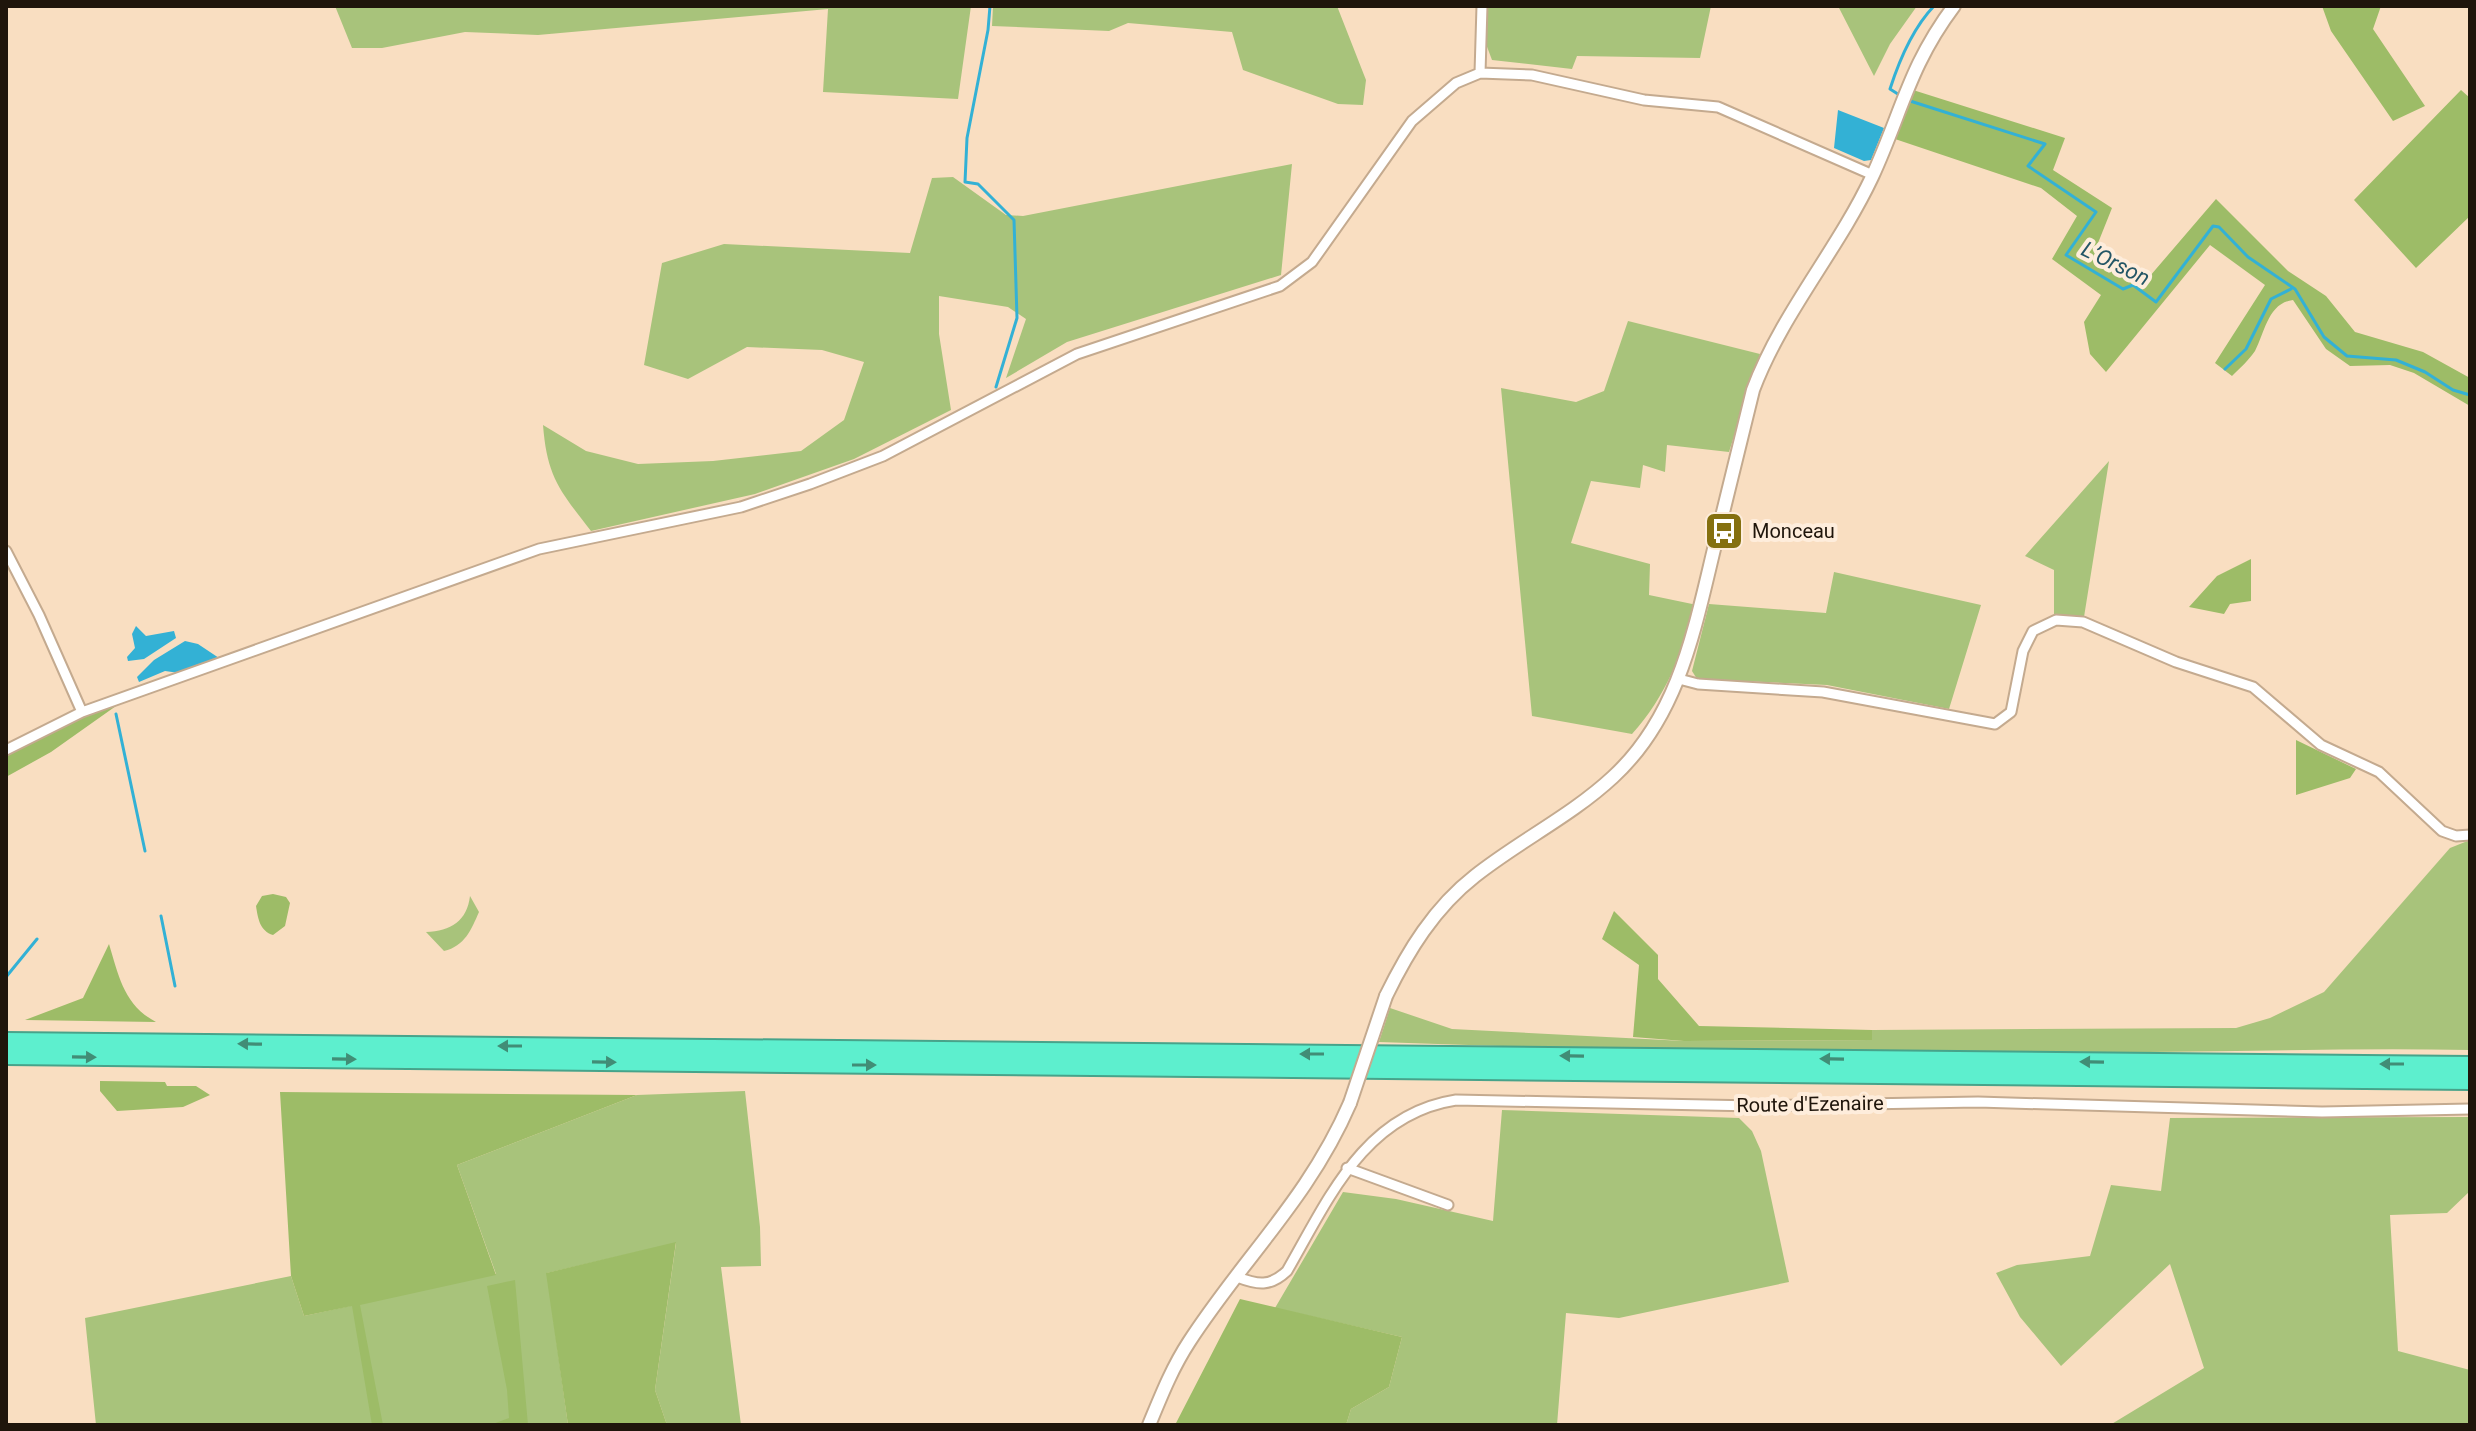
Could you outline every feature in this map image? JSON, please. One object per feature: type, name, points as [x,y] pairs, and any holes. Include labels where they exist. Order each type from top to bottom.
[{"type":"highway","points":[[6,1041],[2470,1065]]},
{"type":"highway","points":[[6,1056],[2470,1081]]},
{"type":"street","points":[[1480,73],[1482,6]]},
{"type":"street","points":[[1149,1425],[1168,1377],[1190,1341],[1313,1177],[1350,1103],[1386,996],[1426,926],[1451,897],[1475,876],[1613,778],[1657,723],[1679,679],[1696,629],[1753,390],[1767,353],[1873,175],[1902,98],[1931,36],[1954,6]]},
{"type":"street","points":[[6,750],[82,712],[539,549],[741,507],[810,484],[883,456],[1077,354],[1280,286],[1312,262],[1412,121],[1456,83],[1480,73],[1532,75],[1644,100],[1718,107],[1873,175]]},
{"type":"street","points":[[6,551],[39,615],[82,712]]},
{"type":"street","points":[[1679,679],[1698,684],[1823,692],[1995,724],[2011,712],[2023,651],[2033,631],[2048,621],[2074,620],[2176,662],[2253,687],[2321,745],[2379,772],[2442,831],[2456,836],[2470,835]]},
{"type":"street","name":"Route d'Ezenaire","points":[[1237,1277],[1265,1285],[1275,1283],[1287,1271],[1347,1168],[1363,1148],[1424,1109],[1456,1100],[1755,1106],[1978,1102],[2322,1112],[2470,1109]]},
{"type":"street","points":[[1347,1168],[1448,1205]]},
{"type":"green space","points":[[335,6],[971,6],[958,99],[823,92],[828,9],[538,35],[465,32],[382,48],[352,48]]},
{"type":"green space","points":[[993,6],[1337,6],[1366,80],[1363,105],[1338,104],[1243,70],[1232,32],[1128,23],[1109,31],[992,26]]},
{"type":"green space","points":[[1488,6],[1711,6],[1700,58],[1577,56],[1572,69],[1492,60],[1486,44]]},
{"type":"green space","points":[[1838,6],[1917,6],[1890,44],[1874,76]]},
{"type":"green space","points":[[2322,6],[2381,6],[2373,29],[2425,106],[2393,121],[2331,31]]},
{"type":"green space","points":[[1913,90],[2065,138],[2053,170],[2112,208],[2094,253],[2150,276],[2216,199],[2288,271],[2326,296],[2355,332],[2423,352],[2470,378],[2470,406],[2414,373],[2390,365],[2350,366],[2326,349],[2293,300],[2285,302],[2273,312],[2255,351],[2232,376],[2215,363],[2265,285],[2210,245],[2106,372],[2090,354],[2084,322],[2101,295],[2052,259],[2077,216],[2041,188],[1895,139]]},
{"type":"green space","points":[[2461,90],[2470,98],[2470,216],[2416,268],[2354,200]]},
{"type":"green space","points":[[1292,164],[1281,275],[1067,342],[1006,378],[1026,319],[1008,307],[939,296],[939,334],[951,410],[854,459],[755,494],[591,531],[563,494],[552,471],[543,425],[586,451],[638,464],[713,461],[801,451],[844,420],[864,362],[822,350],[747,347],[688,379],[644,365],[662,263],[724,244],[910,253],[932,178],[953,177],[1006,215],[1023,216]]},
{"type":"green space","points":[[1628,321],[1760,354],[1729,452],[1667,445],[1665,472],[1643,465],[1640,488],[1591,481],[1571,543],[1650,564],[1649,595],[1697,605],[1664,690],[1632,734],[1532,716],[1501,388],[1576,402],[1604,391]]},
{"type":"green space","points":[[2109,461],[2084,617],[2054,615],[2054,570],[2025,556]]},
{"type":"green space","points":[[2251,559],[2251,601],[2230,604],[2224,614],[2189,607],[2217,576]]},
{"type":"green space","points":[[1834,572],[1981,605],[1949,709],[1827,685],[1697,679],[1692,671],[1709,604],[1826,613]]},
{"type":"green space","points":[[116,706],[51,752],[6,777],[6,754],[84,716]]},
{"type":"green space","points":[[2296,740],[2356,769],[2350,778],[2296,795]]},
{"type":"green space","points":[[2470,840],[2470,1050],[1860,1052],[1379,1042],[1390,1008],[1452,1029],[1684,1041],[1872,1040],[1872,1030],[2236,1028],[2270,1018],[2324,992],[2450,848]]},
{"type":"green space","points":[[273,894],[286,897],[290,903],[285,926],[273,935],[262,927],[256,906],[262,896]]},
{"type":"green space","points":[[470,896],[479,912],[473,925],[462,941],[444,951],[426,932],[456,923],[465,912]]},
{"type":"green space","points":[[1614,911],[1658,955],[1658,979],[1699,1026],[1872,1030],[1872,1040],[1684,1041],[1633,1037],[1639,965],[1602,939]]},
{"type":"green space","points":[[109,944],[130,999],[156,1022],[25,1020],[83,998]]},
{"type":"green space","points":[[100,1081],[165,1082],[167,1086],[196,1086],[210,1095],[183,1107],[117,1111],[100,1091]]},
{"type":"green space","points":[[745,1091],[760,1227],[761,1266],[721,1267],[741,1425],[667,1425],[655,1390],[676,1243],[547,1273],[568,1425],[96,1425],[85,1318],[291,1276],[304,1316],[496,1274],[457,1165],[637,1095]]},
{"type":"green space","points":[[280,1092],[637,1095],[457,1165],[496,1275],[360,1305],[383,1425],[372,1425],[352,1306],[304,1316],[291,1276]]},
{"type":"green space","points":[[1502,1110],[1739,1118],[1752,1131],[1761,1151],[1789,1282],[1619,1318],[1566,1313],[1557,1425],[1346,1425],[1351,1409],[1389,1387],[1402,1337],[1275,1308],[1343,1192],[1396,1199],[1493,1221]]},
{"type":"green space","points":[[2470,1117],[2470,1191],[2447,1213],[2390,1215],[2398,1351],[2470,1370],[2470,1425],[2110,1425],[2204,1368],[2170,1264],[2061,1366],[2020,1317],[1996,1273],[2017,1265],[2090,1256],[2111,1185],[2161,1191],[2170,1118]]},
{"type":"green space","points":[[676,1242],[655,1390],[667,1425],[568,1425],[546,1273]]},
{"type":"green space","points":[[515,1280],[528,1425],[490,1425],[509,1418],[507,1390],[487,1286]]},
{"type":"green space","points":[[1240,1299],[1402,1337],[1389,1387],[1351,1409],[1346,1425],[1175,1425]]},
{"type":"water","points":[[1838,110],[1884,128],[1871,160],[1864,161],[1834,148]]},
{"type":"water","points":[[136,626],[146,636],[174,631],[176,638],[144,659],[128,661],[127,657],[135,648],[132,634]]},
{"type":"water","points":[[185,641],[198,644],[219,658],[179,673],[165,671],[139,682],[137,677],[154,660]]},
{"type":"waterway","points":[[990,6],[967,138],[965,182],[978,184],[1014,220],[1017,318],[996,387]]},
{"type":"waterway","name":"L’Orson","points":[[1901,96],[1890,89],[1902,56],[1934,6]]},
{"type":"waterway","name":"L’Orson","points":[[1907,100],[2045,144],[2028,166],[2096,212],[2066,255],[2123,289],[2133,285],[2156,302],[2213,226],[2219,227],[2248,257],[2295,289],[2324,337],[2347,356],[2396,360],[2425,372],[2453,390],[2470,395]]},
{"type":"waterway","points":[[2225,369],[2246,349],[2271,299],[2291,289]]},
{"type":"waterway","points":[[116,714],[145,851]]},
{"type":"waterway","points":[[161,916],[175,986]]},
{"type":"waterway","points":[[6,977],[37,939]]},
{"type":"place","name":"Monceau","points":[[1724,531]]}]
